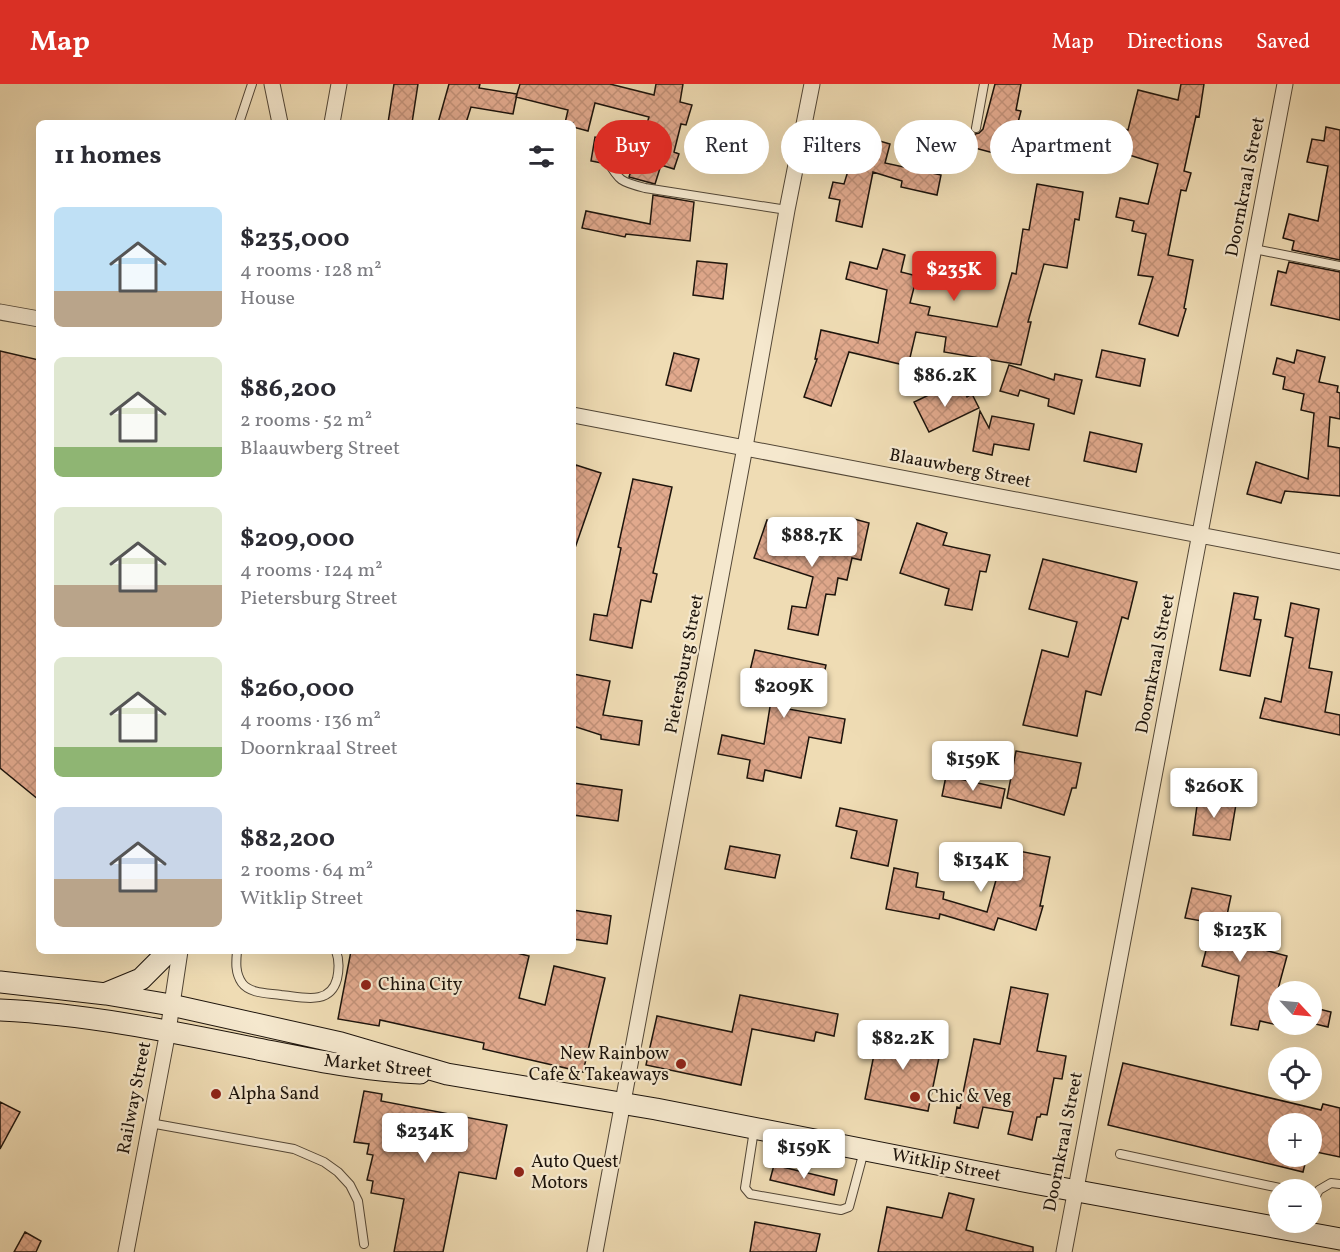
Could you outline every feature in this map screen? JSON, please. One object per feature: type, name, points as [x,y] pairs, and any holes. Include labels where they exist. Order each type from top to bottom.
[{"type":"main road","points":[[106,994],[141,979],[166,954]]},
{"type":"main road","name":"Market Street","points":[[0,982],[106,994],[171,1005],[341,1043],[447,1074]]},
{"type":"main road","name":"Market Street","points":[[0,1010],[112,1021],[341,1065],[390,1072],[447,1074]]},
{"type":"main road","name":"Witklip Street","points":[[447,1074],[656,1109],[1074,1191],[1268,1221]]},
{"type":"main road","name":"Witklip Street","points":[[1322,1233],[1340,1239]]},
{"type":"street","points":[[272,84],[279,120]]},
{"type":"street","points":[[333,120],[339,84]]},
{"type":"street","name":"Pietersburg Street","points":[[596,1252],[812,84]]},
{"type":"street","name":"Doornkraal Street","points":[[1064,1252],[1285,84]]},
{"type":"street","points":[[0,312],[36,318]]},
{"type":"street","name":"Blaauwberg Street","points":[[576,416],[1340,562]]},
{"type":"street","name":"Railway Street","points":[[126,1252],[168,1031],[180,954]]},
{"type":"lane","points":[[240,120],[252,84]]},
{"type":"lane","points":[[977,120],[984,84]]},
{"type":"lane","points":[[615,174],[628,184],[645,188],[787,210]]},
{"type":"lane","points":[[1254,249],[1340,266]]},
{"type":"lane","points":[[237,954],[236,966],[240,981],[244,986],[258,992],[316,999],[330,993],[334,987],[337,977],[337,954]]},
{"type":"lane","points":[[150,1123],[294,1149],[324,1162],[350,1185],[358,1201],[364,1244]]},
{"type":"lane","points":[[754,1129],[745,1188],[750,1194],[841,1210],[849,1207],[864,1150]]},
{"type":"lane","points":[[1120,1154],[1268,1186]]},
{"type":"lane","points":[[1322,1188],[1331,1183],[1340,1184]]},
{"type":"building","points":[[394,84],[418,84],[412,120],[388,120]]},
{"type":"building","points":[[449,84],[480,84],[479,88],[517,94],[513,114],[471,107],[467,120],[439,120]]},
{"type":"building","points":[[520,84],[610,84],[654,95],[656,84],[683,84],[680,102],[692,105],[688,120],[684,120],[684,125],[681,124],[674,152],[679,154],[674,169],[672,168],[672,120],[648,120],[649,117],[595,103],[588,131],[576,128],[576,120],[566,120],[568,110],[516,97]]},
{"type":"building","points":[[995,84],[1021,84],[1016,110],[1021,111],[1019,120],[990,120],[990,152],[978,149],[978,133],[983,129]]},
{"type":"building","points":[[1181,84],[1204,84],[1199,117],[1196,116],[1184,171],[1191,173],[1186,191],[1181,190],[1168,255],[1193,260],[1184,308],[1186,309],[1178,336],[1139,324],[1153,277],[1138,275],[1146,234],[1132,231],[1134,221],[1116,217],[1120,198],[1148,204],[1158,164],[1133,156],[1133,120],[1130,120],[1138,90],[1178,100]]},
{"type":"building","points":[[1326,127],[1340,130],[1340,260],[1292,250],[1294,241],[1283,238],[1289,214],[1318,221],[1328,166],[1307,162],[1312,139],[1324,141]]},
{"type":"building","points":[[882,142],[890,144],[885,163],[894,165],[894,174],[941,175],[937,195],[901,187],[902,181],[879,174],[882,174]]},
{"type":"building","points":[[594,143],[594,162],[591,161]]},
{"type":"building","points":[[630,174],[658,174],[655,184],[629,177]]},
{"type":"building","points":[[847,174],[873,174],[862,227],[836,221],[840,200],[829,198],[833,182],[844,184]]},
{"type":"building","points":[[1037,184],[1083,192],[1079,220],[1075,219],[1067,268],[1044,264],[1028,322],[1031,322],[1021,365],[944,352],[946,337],[916,332],[908,366],[849,352],[831,406],[804,397],[817,359],[815,359],[821,330],[878,343],[887,290],[846,279],[850,262],[877,269],[883,249],[905,255],[901,272],[917,276],[910,303],[930,307],[928,315],[997,327],[1012,273],[1016,274],[1023,229],[1029,230]]},
{"type":"building","points":[[653,195],[694,202],[690,241],[626,234],[625,237],[582,228],[586,211],[650,224]]},
{"type":"building","points":[[697,261],[727,264],[723,299],[693,295]]},
{"type":"building","points":[[1289,262],[1340,272],[1340,320],[1271,305],[1278,271],[1286,273]]},
{"type":"building","points":[[1102,350],[1145,359],[1140,386],[1096,377]]},
{"type":"building","points":[[1297,350],[1325,357],[1319,382],[1338,386],[1340,419],[1330,417],[1328,446],[1340,448],[1340,496],[1285,491],[1281,503],[1247,494],[1256,462],[1308,479],[1314,413],[1301,410],[1304,394],[1283,389],[1285,377],[1273,374],[1277,358],[1294,363]]},
{"type":"building","points":[[0,351],[36,359],[36,798],[0,768]]},
{"type":"building","points":[[674,353],[699,359],[691,391],[666,385]]},
{"type":"building","points":[[1009,365],[1054,380],[1055,374],[1082,380],[1074,414],[1048,406],[1049,399],[1020,390],[1018,396],[1000,391]]},
{"type":"building","points":[[962,387],[967,397],[972,394],[979,408],[929,432],[914,402],[937,391],[940,398]]},
{"type":"building","points":[[980,411],[989,428],[992,416],[1034,424],[1029,450],[994,444],[992,455],[973,451]]},
{"type":"building","points":[[1090,432],[1142,444],[1136,472],[1084,461]]},
{"type":"building","points":[[576,465],[601,473],[576,545]]},
{"type":"building","points":[[633,479],[672,487],[653,573],[657,574],[651,602],[641,600],[632,648],[590,640],[594,614],[607,616],[621,548],[618,547]]},
{"type":"building","points":[[854,519],[869,523],[861,560],[852,558],[847,580],[838,578],[835,595],[826,594],[818,635],[788,629],[792,606],[806,608],[813,577],[754,558],[767,520],[795,530],[790,544],[818,554],[819,548],[832,551],[834,541],[848,544]]},
{"type":"building","points":[[917,523],[947,533],[943,545],[990,555],[986,572],[980,571],[972,610],[945,605],[949,589],[900,573]]},
{"type":"building","points":[[1043,559],[1137,582],[1128,619],[1122,617],[1101,695],[1086,691],[1077,736],[1023,725],[1042,650],[1068,657],[1077,622],[1029,609]]},
{"type":"building","points":[[1234,593],[1258,597],[1254,619],[1261,620],[1250,676],[1220,670]]},
{"type":"building","points":[[1291,603],[1319,609],[1309,668],[1332,672],[1325,712],[1340,715],[1340,735],[1260,718],[1265,698],[1281,702],[1293,638],[1285,636]]},
{"type":"building","points":[[755,650],[826,665],[821,688],[794,682],[788,709],[845,719],[841,743],[809,737],[801,778],[765,770],[763,781],[747,778],[750,760],[718,754],[722,735],[764,744],[773,688],[747,683]]},
{"type":"building","points":[[576,675],[610,681],[603,715],[642,721],[639,745],[601,739],[601,735],[576,727]]},
{"type":"building","points":[[1016,751],[1081,763],[1076,788],[1072,788],[1064,815],[1007,798]]},
{"type":"building","points":[[946,776],[1005,789],[1001,808],[942,796]]},
{"type":"building","points":[[576,783],[622,790],[618,821],[576,815]]},
{"type":"building","points":[[1198,798],[1236,804],[1230,840],[1193,835]]},
{"type":"building","points":[[840,808],[897,820],[888,866],[851,858],[857,831],[836,826]]},
{"type":"building","points":[[730,846],[780,855],[775,878],[725,869]]},
{"type":"building","points":[[998,847],[1050,857],[1040,906],[1043,906],[1036,930],[998,918],[994,930],[940,914],[939,919],[886,909],[894,868],[918,873],[916,887],[944,892],[943,899],[987,912],[998,873],[993,872]]},
{"type":"building","points":[[1192,888],[1231,896],[1222,939],[1287,956],[1280,981],[1268,981],[1268,1023],[1260,1021],[1258,1030],[1231,1025],[1239,976],[1202,966],[1213,923],[1185,918]]},
{"type":"building","points":[[576,910],[611,916],[607,944],[576,939]]},
{"type":"building","points":[[350,954],[521,954],[529,956],[519,998],[545,1005],[554,966],[605,978],[583,1072],[483,1049],[484,1043],[380,1020],[379,1026],[338,1019]]},
{"type":"building","points":[[1011,987],[1048,994],[1037,1051],[1066,1056],[1062,1079],[1054,1078],[1047,1115],[1041,1114],[1037,1117],[1032,1140],[1008,1134],[1013,1112],[983,1107],[978,1128],[954,1123],[957,1107],[960,1108],[974,1039],[1000,1044]]},
{"type":"building","points":[[740,995],[838,1014],[834,1036],[816,1032],[814,1041],[752,1029],[741,1085],[646,1065],[657,1016],[732,1032]]},
{"type":"building","points":[[1322,1010],[1331,1012],[1328,1027],[1322,1026]]},
{"type":"building","points":[[879,1030],[942,1043],[928,1111],[865,1099]]},
{"type":"building","points":[[1123,1063],[1268,1097],[1268,1101],[1283,1101],[1321,1110],[1323,1104],[1340,1108],[1340,1157],[1322,1153],[1322,1113],[1268,1113],[1268,1164],[1108,1125]]},
{"type":"building","points":[[364,1091],[382,1094],[381,1101],[507,1125],[496,1179],[459,1172],[443,1252],[394,1252],[404,1199],[371,1193],[373,1181],[367,1180],[373,1155],[367,1154],[369,1144],[354,1142]]},
{"type":"building","points":[[0,1102],[20,1112],[0,1149]]},
{"type":"building","points":[[774,1165],[837,1180],[834,1195],[770,1180]]},
{"type":"building","points":[[1282,1167],[1304,1167],[1303,1172]]},
{"type":"building","points":[[949,1193],[974,1199],[966,1230],[1033,1247],[1033,1252],[878,1252],[887,1207],[942,1218]]},
{"type":"building","points":[[755,1222],[820,1234],[816,1252],[750,1252]]},
{"type":"building","points":[[25,1232],[41,1241],[36,1252],[14,1252]]},
{"type":"place","name":"China City","points":[[366,985]]},
{"type":"place","name":"New Rainbow Cafe & Takeaways","points":[[681,1064]]},
{"type":"place","name":"Alpha Sand","points":[[216,1094]]},
{"type":"place","name":"Chic & Veg","points":[[915,1097]]},
{"type":"place","name":"Auto Quest Motors","points":[[519,1172]]}]
